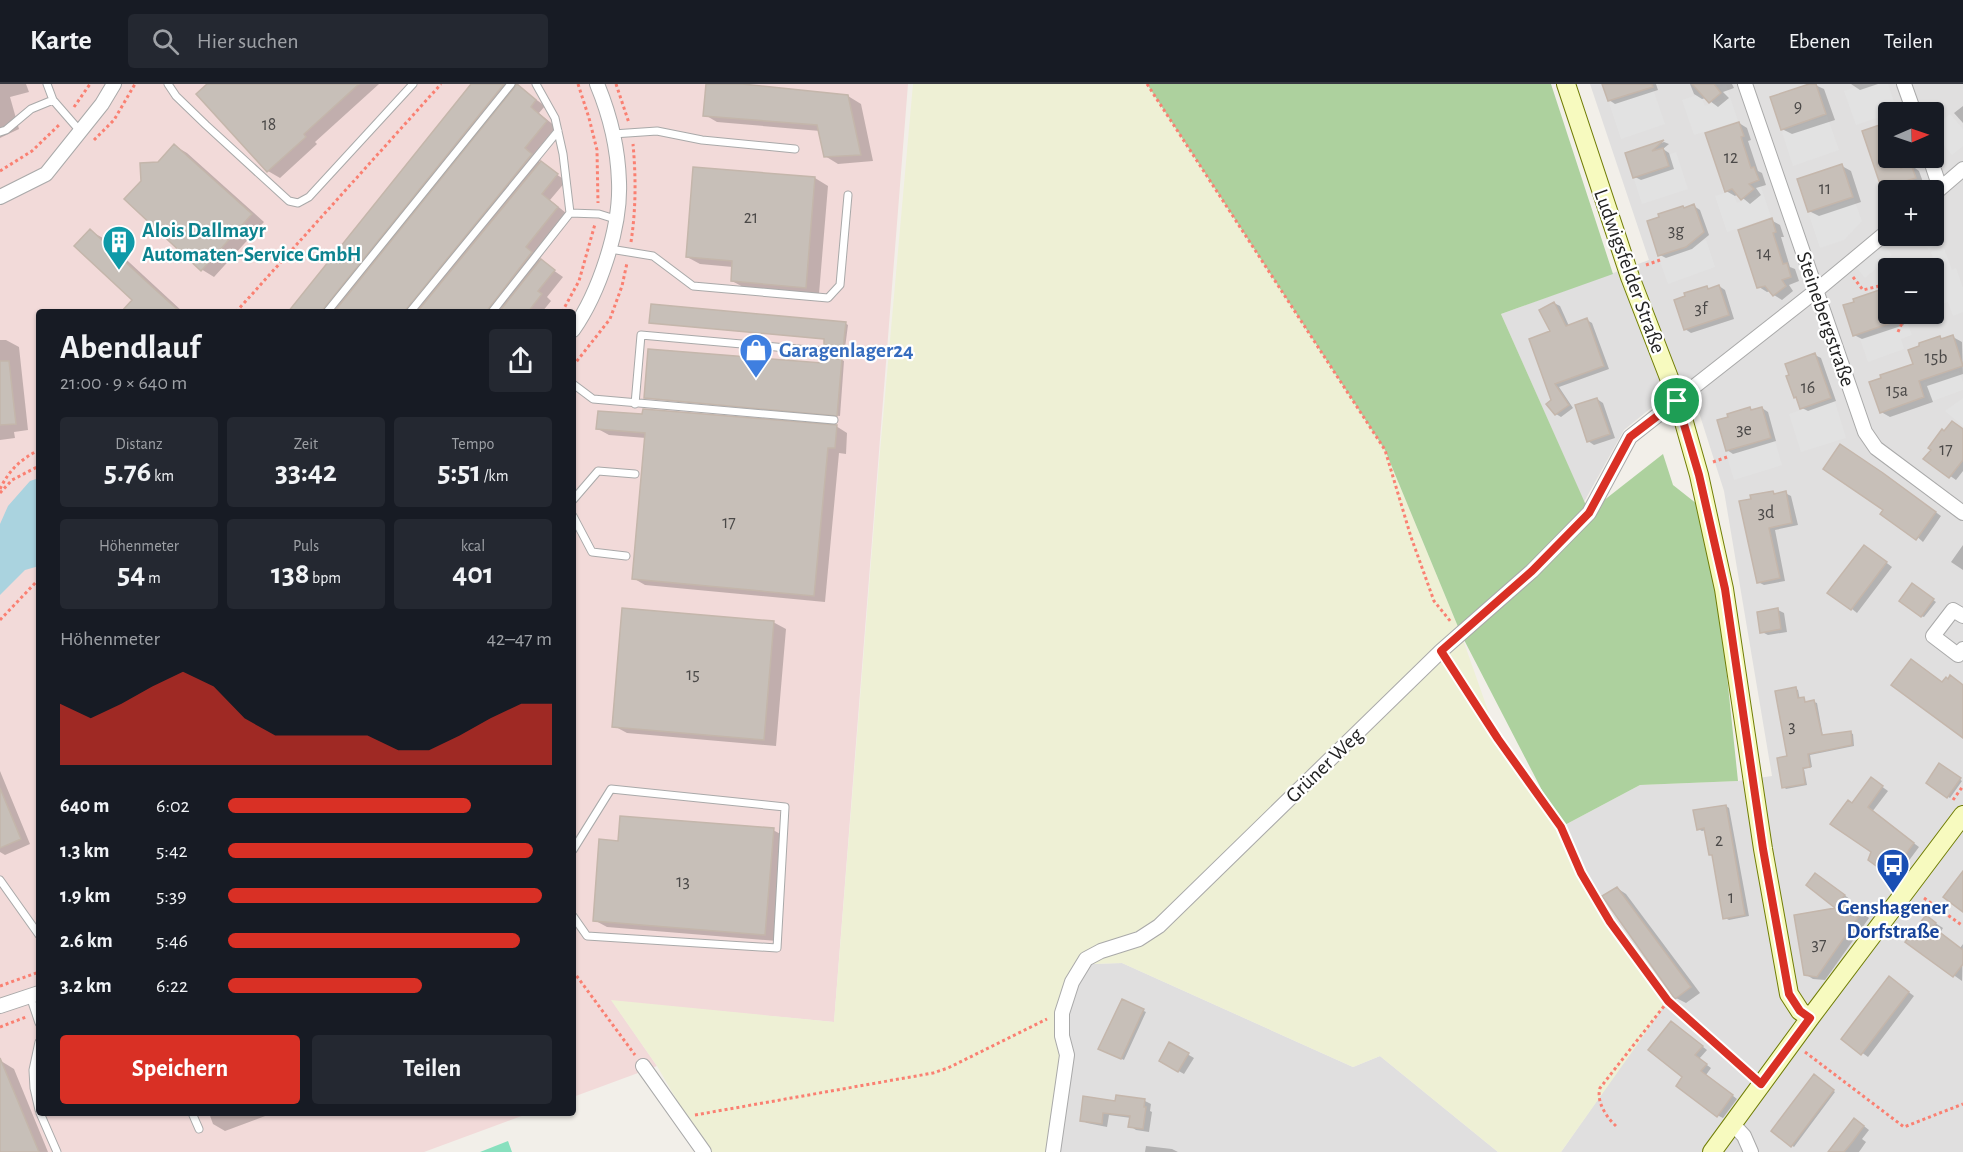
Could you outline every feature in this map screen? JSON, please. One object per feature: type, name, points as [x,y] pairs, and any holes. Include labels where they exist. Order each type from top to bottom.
[{"type":"street","points":[[0,197],[46,174],[102,104],[114,84]]},
{"type":"street","points":[[576,326],[593,292],[610,249],[619,184],[613,134],[597,84]]},
{"type":"street","name":"Ludwigsfelder Straße","points":[[1566,84],[1630,277],[1677,401],[1699,475],[1725,589],[1765,859],[1789,994],[1800,1011],[1810,1018]]},
{"type":"street","name":"Steinebergstraße","points":[[1745,84],[1865,432],[1876,448],[1963,513]]},
{"type":"street","points":[[1904,84],[1910,102]]},
{"type":"street","points":[[1944,185],[1963,169]]},
{"type":"street","name":"Grüner Weg","points":[[1053,1152],[1067,1055],[1062,1036],[1062,1013],[1072,982],[1086,959],[1101,951],[1139,939],[1159,926],[1441,651],[1532,571],[1589,513],[1630,437],[1878,239]]},
{"type":"street","points":[[1963,616],[1953,610],[1933,636],[1958,655],[1963,649]]},
{"type":"street","points":[[1712,1152],[1963,815]]},
{"type":"street","points":[[0,1006],[34,994]]},
{"type":"street","points":[[643,1066],[704,1152]]},
{"type":"street","points":[[1732,1123],[1744,1136],[1751,1152]]},
{"type":"lane","points":[[47,84],[53,100],[80,131]]},
{"type":"lane","points":[[168,84],[176,96],[236,154],[289,201],[298,203],[309,197],[413,84]]},
{"type":"lane","points":[[329,309],[511,84]]},
{"type":"lane","points":[[494,309],[570,213],[563,153],[555,118],[536,84]]},
{"type":"lane","points":[[0,132],[6,130],[31,109],[53,100]]},
{"type":"lane","points":[[412,309],[558,131]]},
{"type":"lane","points":[[613,134],[657,131],[702,140],[795,149]]},
{"type":"lane","points":[[610,249],[653,256],[693,286],[828,298],[840,285],[848,195]]},
{"type":"lane","points":[[570,213],[598,214],[615,219]]},
{"type":"lane","points":[[635,404],[642,335],[842,353]]},
{"type":"lane","points":[[576,386],[594,399],[834,420]]},
{"type":"lane","points":[[576,497],[598,471],[635,474]]},
{"type":"lane","points":[[576,522],[592,552],[627,556]]},
{"type":"lane","points":[[576,845],[611,789],[785,807],[777,948],[587,936],[576,920]]},
{"type":"lane","points":[[0,880],[36,931]]},
{"type":"lane","points":[[34,994],[36,1013]]},
{"type":"lane","points":[[36,1056],[33,1070],[36,1097]]},
{"type":"lane","points":[[41,1116],[57,1152]]},
{"type":"lane","points":[[193,1116],[199,1129]]},
{"type":"path","points":[[0,171],[33,151],[67,117],[90,84]]},
{"type":"path","points":[[239,309],[441,84]]},
{"type":"path","points":[[564,309],[579,281],[598,214],[597,150],[578,84]]},
{"type":"path","points":[[1147,84],[1385,450],[1411,537],[1434,601],[1461,634]]},
{"type":"path","points":[[1646,265],[1660,260]]},
{"type":"path","points":[[1845,266],[1863,290],[1878,286]]},
{"type":"path","points":[[1898,332],[1902,324]]},
{"type":"path","points":[[0,491],[6,476],[24,457],[36,451]]},
{"type":"path","points":[[1713,462],[1727,457]]},
{"type":"path","points":[[0,491],[12,480],[36,468]]},
{"type":"path","points":[[0,620],[36,582]]},
{"type":"path","points":[[1441,651],[1498,739],[1561,827],[1581,873],[1610,922],[1668,1001],[1761,1084]]},
{"type":"path","points":[[1924,898],[1963,926]]},
{"type":"path","points":[[0,986],[36,973]]},
{"type":"path","points":[[576,975],[643,1066]]},
{"type":"path","points":[[1616,1126],[1605,1113],[1598,1095],[1600,1088],[1668,1001]]},
{"type":"path","points":[[678,1115],[694,1115],[933,1073],[948,1068],[1049,1018],[1064,1006]]},
{"type":"path","points":[[0,1027],[36,1013]]},
{"type":"path","points":[[1820,1065],[1904,1127],[1963,1104]]},
{"type":"shaded area","points":[[0,84],[908,84],[834,1022],[612,1001],[657,1066],[576,1096],[576,309],[36,309],[36,1116],[522,1116],[424,1152],[0,1152]]},
{"type":"shaded area","points":[[1590,84],[1963,84],[1963,1152],[1561,1152],[1667,1001],[1610,922],[1581,873],[1561,827],[1640,785],[1738,781],[1772,776],[1724,491],[1688,378],[1624,430],[1584,502],[1501,314],[1649,260]]},
{"type":"shaded area","points":[[1864,84],[1888,84],[1894,102],[1878,102],[1878,117],[1856,125],[1844,91]]},
{"type":"shaded area","points":[[1726,85],[1738,121],[1694,135],[1682,100],[1700,94],[1705,106],[1725,99],[1720,87]]},
{"type":"shaded area","points":[[1653,89],[1665,124],[1621,139],[1609,103]]},
{"type":"shaded area","points":[[1950,114],[1963,129],[1963,146],[1952,155],[1944,145],[1944,119]]},
{"type":"shaded area","points":[[1827,116],[1839,150],[1793,166],[1782,132]]},
{"type":"shaded area","points":[[1676,152],[1688,189],[1642,204],[1634,179],[1670,167],[1667,155]]},
{"type":"shaded area","points":[[1759,181],[1771,217],[1727,232],[1715,196],[1732,191],[1737,203],[1757,196],[1753,183]]},
{"type":"shaded area","points":[[1854,199],[1862,221],[1844,240],[1820,248],[1809,215]]},
{"type":"shaded area","points":[[1706,240],[1715,267],[1668,284],[1658,256]]},
{"type":"shaded area","points":[[1883,246],[1892,255],[1888,258],[1878,258],[1878,267],[1865,278],[1857,268]]},
{"type":"shaded area","points":[[1944,248],[1952,270],[1956,268],[1963,288],[1963,312],[1953,316],[1948,302],[1944,303],[1944,258],[1933,258],[1931,252]]},
{"type":"shaded area","points":[[1901,324],[1908,324],[1912,335],[1901,339],[1904,349],[1868,362],[1860,339]]},
{"type":"shaded area","points":[[1959,371],[1963,390],[1930,402],[1923,383]]},
{"type":"shaded area","points":[[1963,398],[1963,426],[1945,411]]},
{"type":"shaded area","points":[[1834,399],[1846,438],[1801,452],[1789,414]]},
{"type":"shaded area","points":[[1774,438],[1782,465],[1734,480],[1726,453]]},
{"type":"shaded area","points":[[1122,963],[1353,1067],[1380,1056],[1498,1152],[1053,1152],[1062,1013],[1089,964]]},
{"type":"green space","points":[[913,84],[1147,84],[1385,450],[1461,634],[1498,739],[1561,827],[1581,873],[1610,922],[1668,1001],[1561,1152],[1498,1152],[1380,1056],[1353,1067],[1122,963],[1089,964],[1062,1013],[1053,1152],[707,1152],[657,1066],[611,1000],[834,1022],[879,463]]},
{"type":"green space","points":[[1147,84],[1551,84],[1613,274],[1501,314],[1589,512],[1663,454],[1673,485],[1697,504],[1718,590],[1738,781],[1640,785],[1561,827],[1461,634],[1385,450]]},
{"type":"green space","points":[[508,1141],[512,1152],[480,1152]]},
{"type":"water","points":[[36,479],[36,567],[25,570],[0,595],[0,524],[8,506],[30,481]]},
{"type":"building","points":[[207,84],[359,84],[304,134],[306,137],[267,172],[196,94]]},
{"type":"building","points":[[471,84],[504,84],[323,309],[290,309]]},
{"type":"building","points":[[517,84],[536,100],[531,107],[547,121],[525,148],[532,154],[406,309],[336,309]]},
{"type":"building","points":[[706,84],[742,84],[848,95],[861,155],[824,157],[817,125],[703,116]]},
{"type":"building","points":[[1602,84],[1652,84],[1653,87],[1608,101]]},
{"type":"building","points":[[1692,84],[1714,84],[1721,93],[1709,103]]},
{"type":"building","points":[[1809,84],[1816,84],[1826,114],[1781,130],[1770,97]]},
{"type":"building","points":[[1739,122],[1744,136],[1741,137],[1751,168],[1754,167],[1759,180],[1749,184],[1754,189],[1741,200],[1732,189],[1725,192],[1705,133]]},
{"type":"building","points":[[1878,125],[1878,168],[1912,168],[1916,178],[1879,180],[1862,131]]},
{"type":"building","points":[[1664,140],[1652,151],[1663,148],[1669,166],[1633,178],[1625,153]]},
{"type":"building","points":[[174,144],[252,214],[201,271],[124,199],[141,181],[140,163],[158,162]]},
{"type":"building","points":[[541,161],[558,174],[542,194],[558,207],[526,247],[532,252],[488,309],[419,309]]},
{"type":"building","points":[[1842,164],[1853,197],[1808,212],[1797,179]]},
{"type":"building","points":[[693,167],[815,177],[806,288],[731,281],[732,261],[686,257]]},
{"type":"building","points":[[1694,204],[1704,232],[1686,247],[1658,256],[1647,221],[1659,217],[1658,214]]},
{"type":"building","points":[[1772,218],[1776,232],[1773,233],[1783,264],[1787,263],[1791,277],[1782,280],[1786,286],[1773,296],[1765,286],[1757,288],[1738,230]]},
{"type":"building","name":"Alois Dallmayr Automaten-Service GmbH","points":[[90,229],[177,309],[124,309],[132,300],[74,246]]},
{"type":"building","points":[[541,259],[555,270],[538,291],[542,294],[530,309],[501,309]]},
{"type":"building","points":[[1719,285],[1729,315],[1684,330],[1674,300],[1685,296],[1684,293]]},
{"type":"building","points":[[1878,290],[1878,324],[1888,324],[1853,336],[1843,305],[1854,302],[1853,299]]},
{"type":"building","points":[[1554,302],[1566,326],[1587,318],[1604,366],[1555,384],[1569,405],[1555,415],[1546,404],[1551,400],[1529,339],[1550,331],[1539,310]]},
{"type":"building","points":[[651,304],[846,322],[843,348],[824,346],[824,339],[649,323]]},
{"type":"building","points":[[1953,335],[1963,366],[1919,381],[1924,397],[1880,413],[1869,382],[1881,378],[1880,375],[1913,364],[1908,350],[1919,346],[1919,343],[1940,336],[1941,339]]},
{"type":"building","points":[[648,349],[822,363],[823,357],[842,359],[837,416],[644,398]]},
{"type":"building","points":[[1815,353],[1831,398],[1800,409],[1786,376],[1789,375],[1785,364]]},
{"type":"building","points":[[0,361],[9,361],[16,424],[0,425]]},
{"type":"building","points":[[1597,398],[1610,434],[1587,442],[1575,405]]},
{"type":"building","points":[[1750,407],[1751,410],[1762,407],[1771,438],[1726,451],[1717,420],[1728,417],[1727,414]]},
{"type":"building","points":[[643,409],[837,425],[835,448],[828,448],[814,596],[632,579],[645,433],[596,429],[598,411],[642,414]]},
{"type":"building","points":[[1952,421],[1963,429],[1963,460],[1949,478],[1923,459],[1931,450],[1928,448],[1942,429],[1944,431]]},
{"type":"building","points":[[1840,444],[1936,512],[1916,540],[1880,514],[1883,510],[1823,469]]},
{"type":"building","points":[[1773,491],[1774,494],[1786,491],[1792,523],[1769,528],[1780,578],[1757,583],[1739,501],[1751,499],[1750,495]]},
{"type":"building","points":[[1864,545],[1887,562],[1851,610],[1827,593]]},
{"type":"building","points":[[1912,583],[1934,599],[1921,617],[1899,601]]},
{"type":"building","points":[[622,608],[774,621],[764,740],[612,727]]},
{"type":"building","points":[[1778,608],[1781,629],[1760,633],[1757,612]]},
{"type":"building","points":[[1911,659],[1942,682],[1950,675],[1963,685],[1963,738],[1891,685]]},
{"type":"building","points":[[1796,687],[1798,698],[1804,697],[1805,702],[1814,700],[1822,735],[1851,731],[1852,745],[1808,754],[1810,767],[1803,768],[1805,784],[1782,788],[1777,758],[1787,756],[1775,691]]},
{"type":"building","points":[[1939,763],[1961,778],[1947,798],[1926,783]]},
{"type":"building","points":[[1871,777],[1883,786],[1868,807],[1914,843],[1890,876],[1868,860],[1871,852],[1830,824],[1848,800],[1852,803]]},
{"type":"building","points":[[0,788],[21,839],[0,848]]},
{"type":"building","points":[[1726,805],[1745,915],[1723,919],[1712,855],[1709,855],[1704,828],[1697,830],[1693,810]]},
{"type":"building","points":[[620,816],[774,828],[765,935],[593,921],[599,839],[618,841]]},
{"type":"building","points":[[1963,871],[1963,912],[1943,897]]},
{"type":"building","points":[[1815,873],[1845,895],[1842,898],[1862,912],[1817,977],[1804,975],[1794,915],[1835,908],[1806,885]]},
{"type":"building","points":[[1617,887],[1691,987],[1675,999],[1602,896]]},
{"type":"building","points":[[1926,915],[1936,923],[1933,927],[1963,950],[1963,964],[1953,977],[1905,942]]},
{"type":"building","points":[[1889,976],[1909,992],[1861,1055],[1841,1039]]},
{"type":"building","points":[[1122,999],[1144,1009],[1121,1059],[1098,1049]]},
{"type":"building","points":[[1671,1021],[1703,1046],[1695,1055],[1707,1064],[1701,1071],[1733,1095],[1717,1117],[1676,1086],[1682,1077],[1648,1050]]},
{"type":"building","points":[[1169,1042],[1189,1053],[1178,1072],[1159,1061]]},
{"type":"building","points":[[0,1058],[39,1152],[0,1152]]},
{"type":"building","points":[[1814,1074],[1834,1090],[1791,1147],[1771,1131]]},
{"type":"building","points":[[1116,1095],[1145,1099],[1143,1129],[1128,1127],[1130,1116],[1103,1113],[1102,1124],[1080,1121],[1083,1096],[1115,1101]]},
{"type":"building","points":[[1854,1118],[1864,1126],[1853,1141],[1844,1152],[1828,1152]]},
{"type":"place","name":"Alois Dallmayr Automaten-Service GmbH","points":[[119,271]]},
{"type":"place","name":"Garagenlager24","points":[[756,379]]},
{"type":"place","name":"Genshagener Dorfstraße","points":[[1893,894]]},
{"type":"route","points":[[1677,401],[1699,475],[1725,589],[1763,849],[1789,994],[1800,1011],[1810,1018],[1761,1084],[1668,1001],[1610,922],[1581,873],[1561,827],[1498,739],[1441,651],[1532,571],[1589,513],[1630,437],[1677,401]]}]
